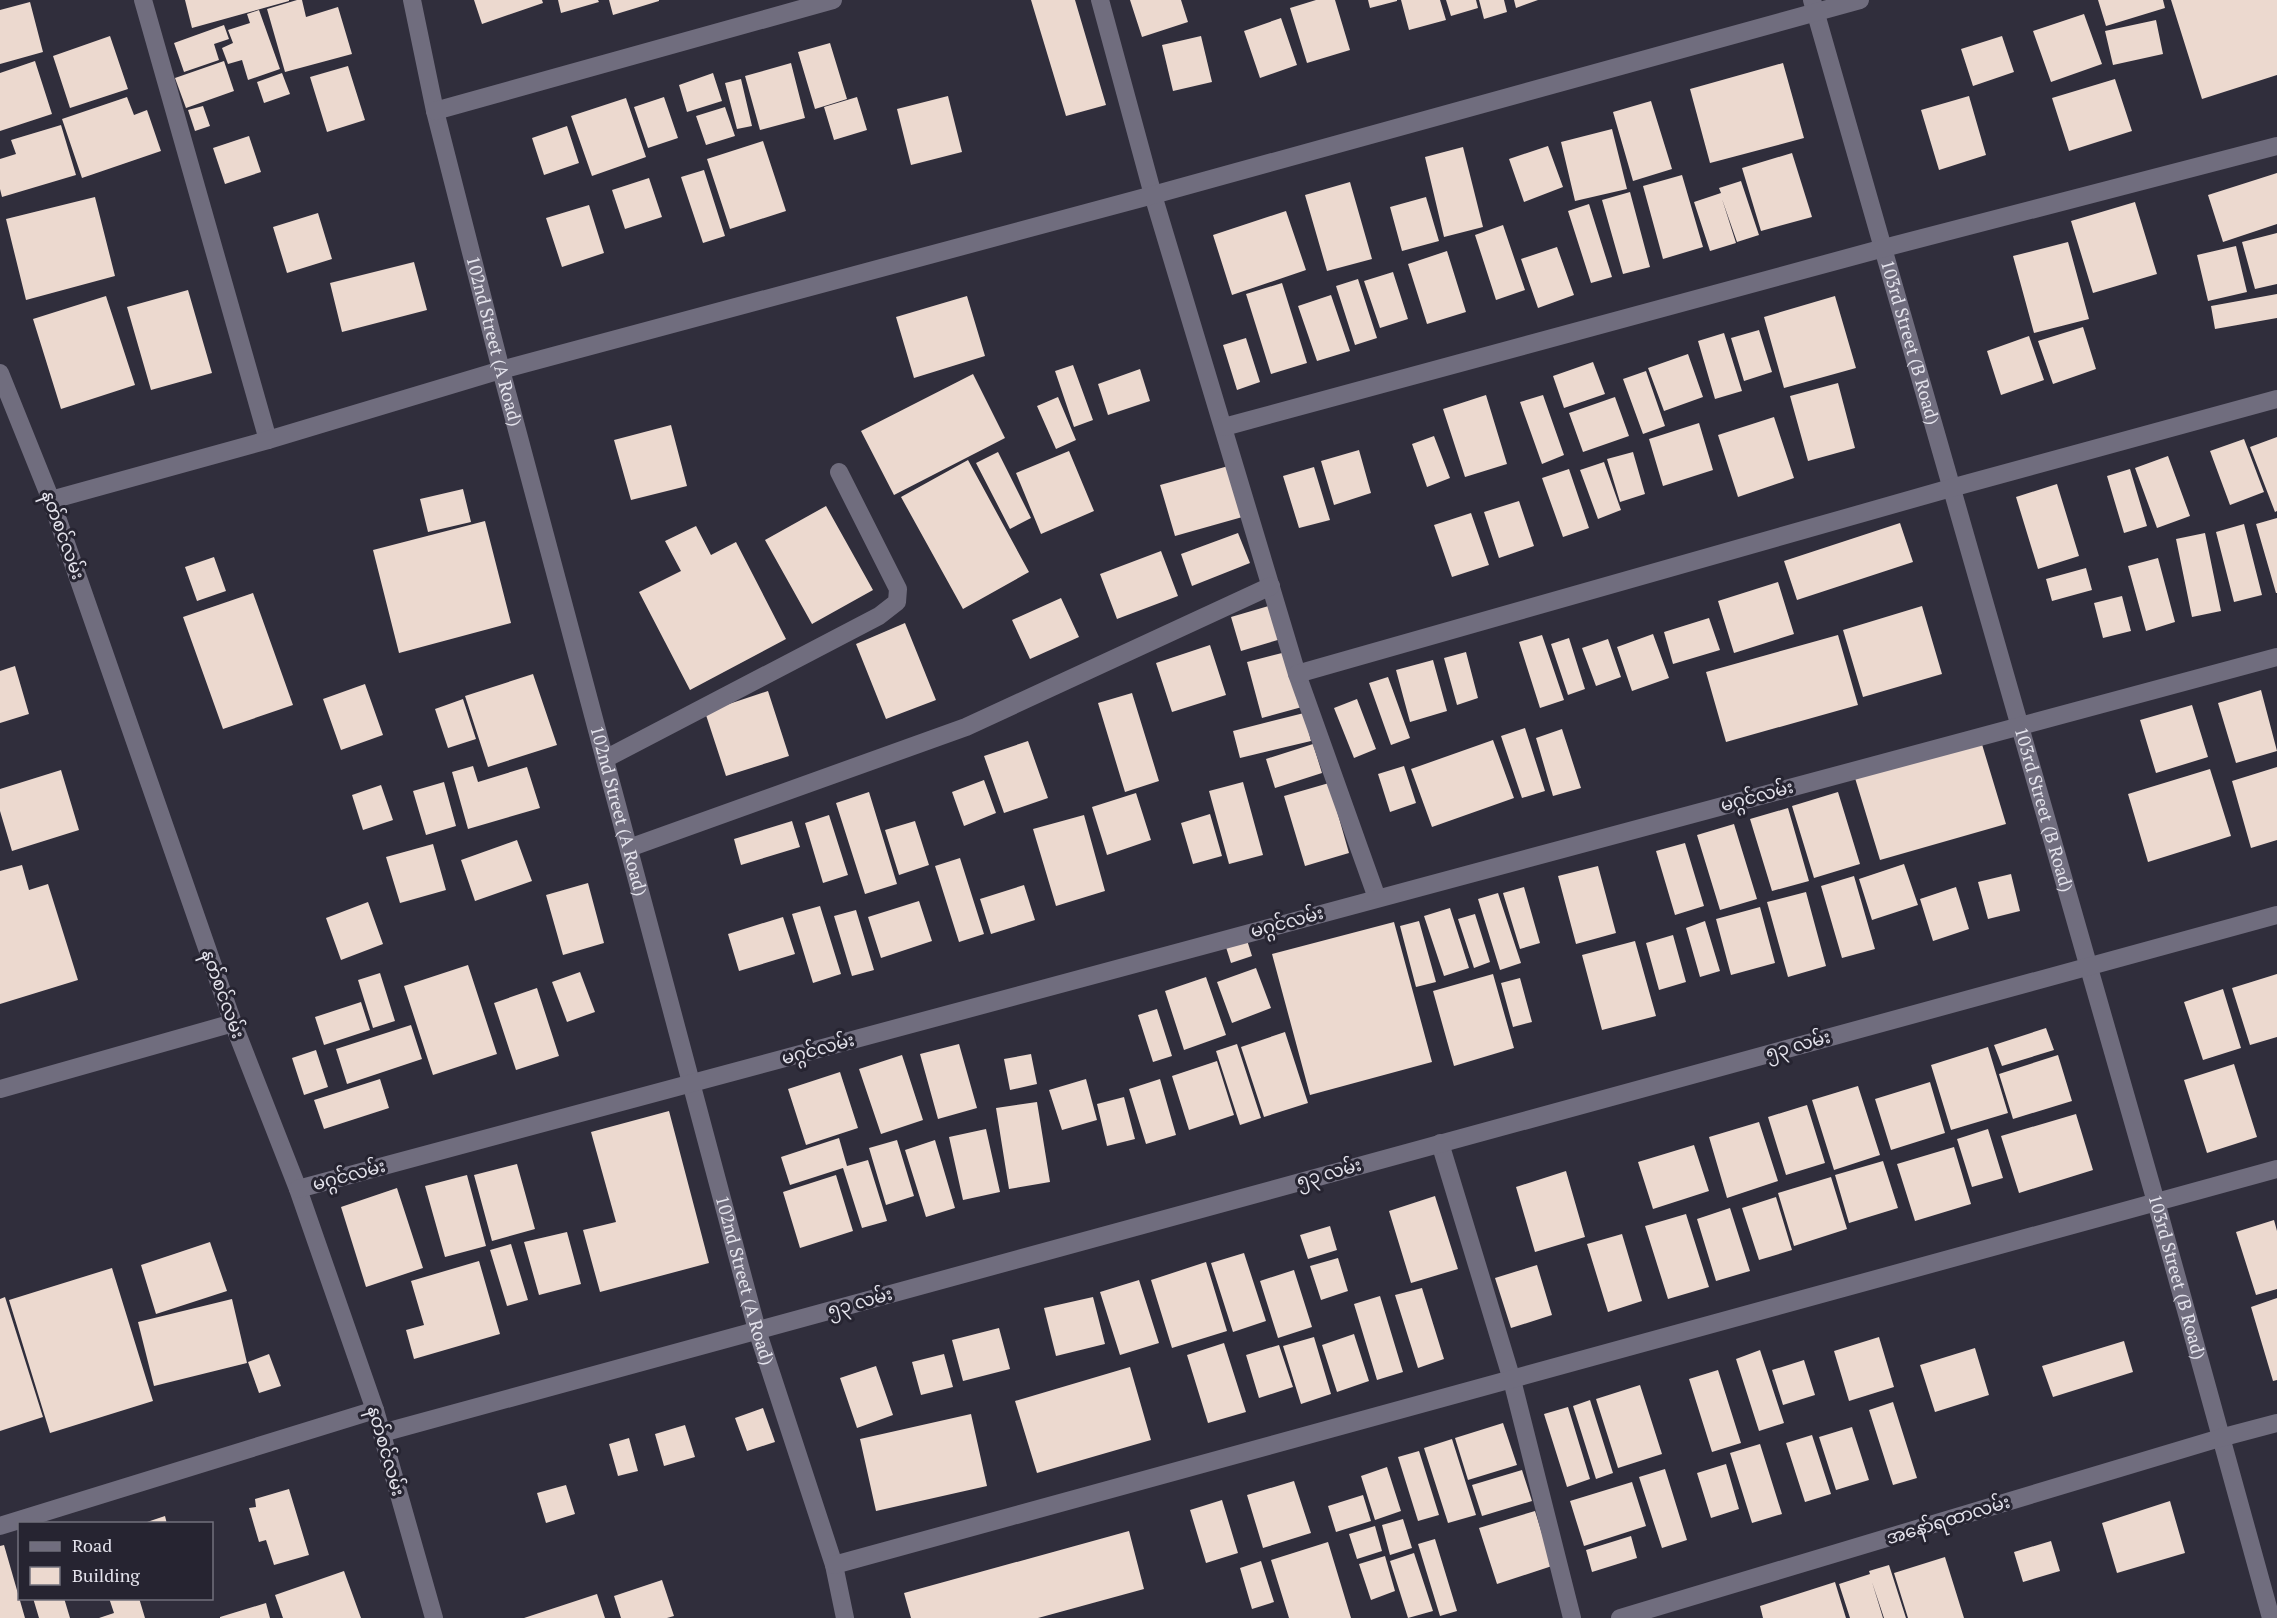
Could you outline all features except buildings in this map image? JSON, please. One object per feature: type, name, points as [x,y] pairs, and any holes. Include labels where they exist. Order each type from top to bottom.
[{"type":"street","points":[[143,0],[268,440]]},
{"type":"street","name":"102nd Street (A Road)","points":[[411,0],[435,111],[501,370],[757,1330],[834,1565],[844,1618]]},
{"type":"street","points":[[435,111],[834,0]]},
{"type":"street","points":[[1100,0],[1153,195],[1297,674],[1377,898]]},
{"type":"street","points":[[51,500],[268,440],[501,370],[1153,195],[1814,6],[1860,0]]},
{"type":"street","name":"103rd Street (B Road)","points":[[1814,6],[2156,1202],[2271,1618]]},
{"type":"street","points":[[1224,427],[1884,248],[2277,146]]},
{"type":"street","name":"နတ်စင်လမ်း","points":[[0,373],[51,500],[233,1023],[298,1189],[382,1432],[434,1618]]},
{"type":"street","points":[[1297,674],[1951,488],[2277,399]]},
{"type":"street","points":[[605,759],[879,616],[897,602],[898,589],[839,472]]},
{"type":"street","points":[[629,848],[966,728],[1271,586]]},
{"type":"street","name":"မဂ္ဂင်လမ်း","points":[[298,1189],[2277,657]]},
{"type":"street","name":"၅၃ လမ်း","points":[[382,1432],[2277,915]]},
{"type":"street","points":[[0,1089],[233,1023]]},
{"type":"street","points":[[1440,1143],[1512,1380],[1572,1618]]},
{"type":"street","points":[[834,1565],[2277,1169]]},
{"type":"street","points":[[0,1526],[375,1410]]},
{"type":"street","name":"အနော်ရထာလမ်း","points":[[1620,1618],[2220,1438],[2277,1423]]}]
